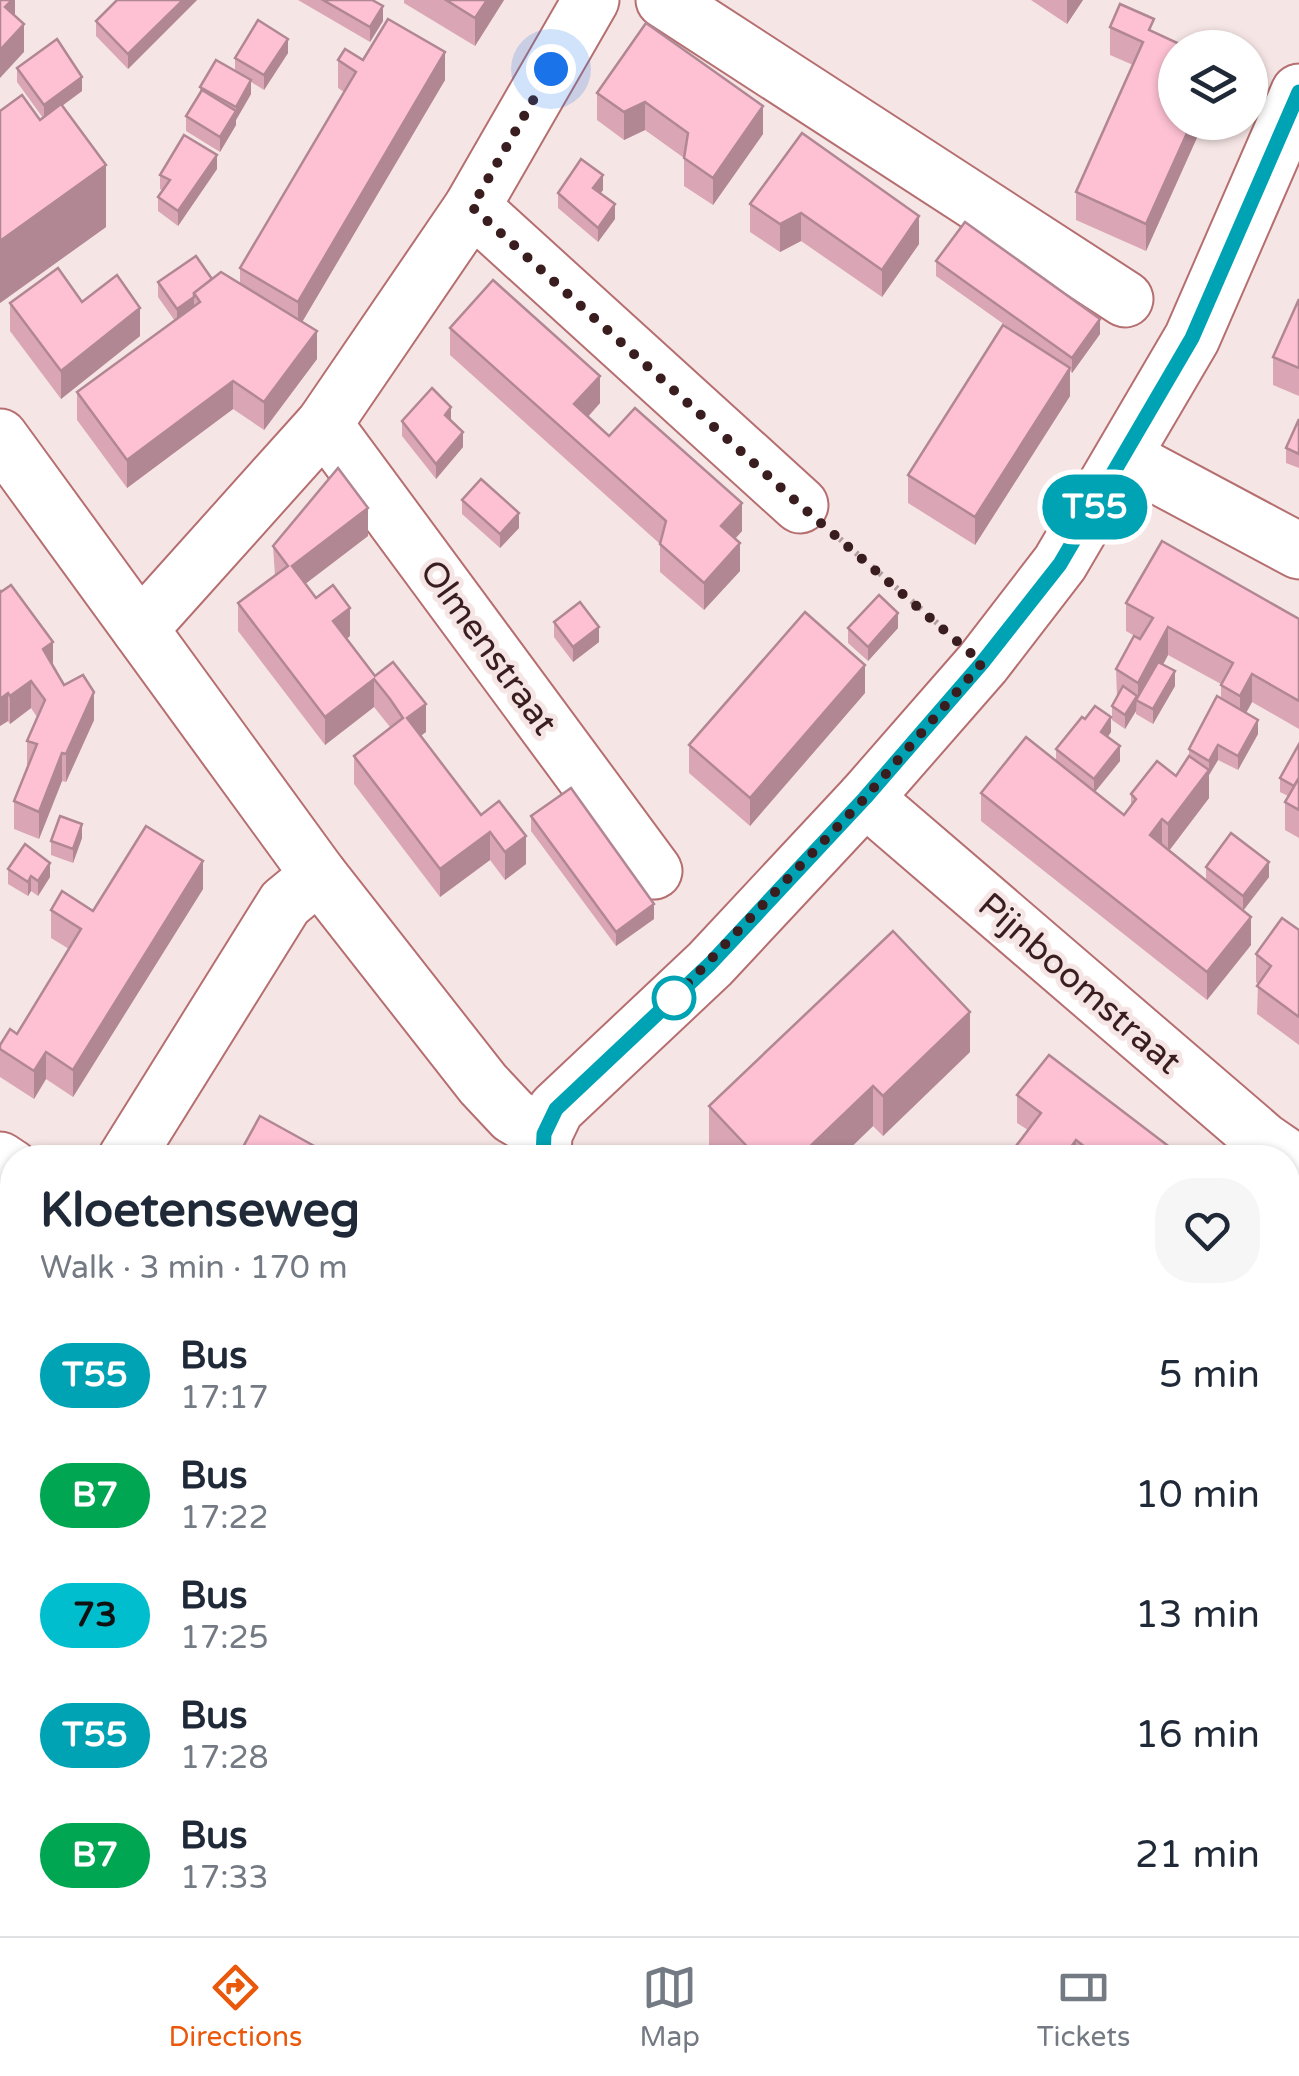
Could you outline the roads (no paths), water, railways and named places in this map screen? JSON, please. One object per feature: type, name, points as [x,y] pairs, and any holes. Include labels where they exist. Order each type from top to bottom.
[{"type":"street","points":[[140,630],[324,424],[472,207],[591,0]]},
{"type":"street","points":[[664,0],[1124,299]]},
{"type":"street","points":[[544,1145],[556,1109],[710,964],[865,798],[982,663],[1060,564],[1192,338],[1299,92]]},
{"type":"street","points":[[472,207],[800,505]]},
{"type":"street","name":"Olmenstraat","points":[[324,424],[654,871]]},
{"type":"street","points":[[0,437],[319,875],[484,1084],[543,1145]]},
{"type":"street","points":[[1125,458],[1299,551]]},
{"type":"street","name":"Pijnboomstraat","points":[[865,798],[1272,1145]]},
{"type":"street","points":[[134,1145],[285,902],[319,875]]}]
